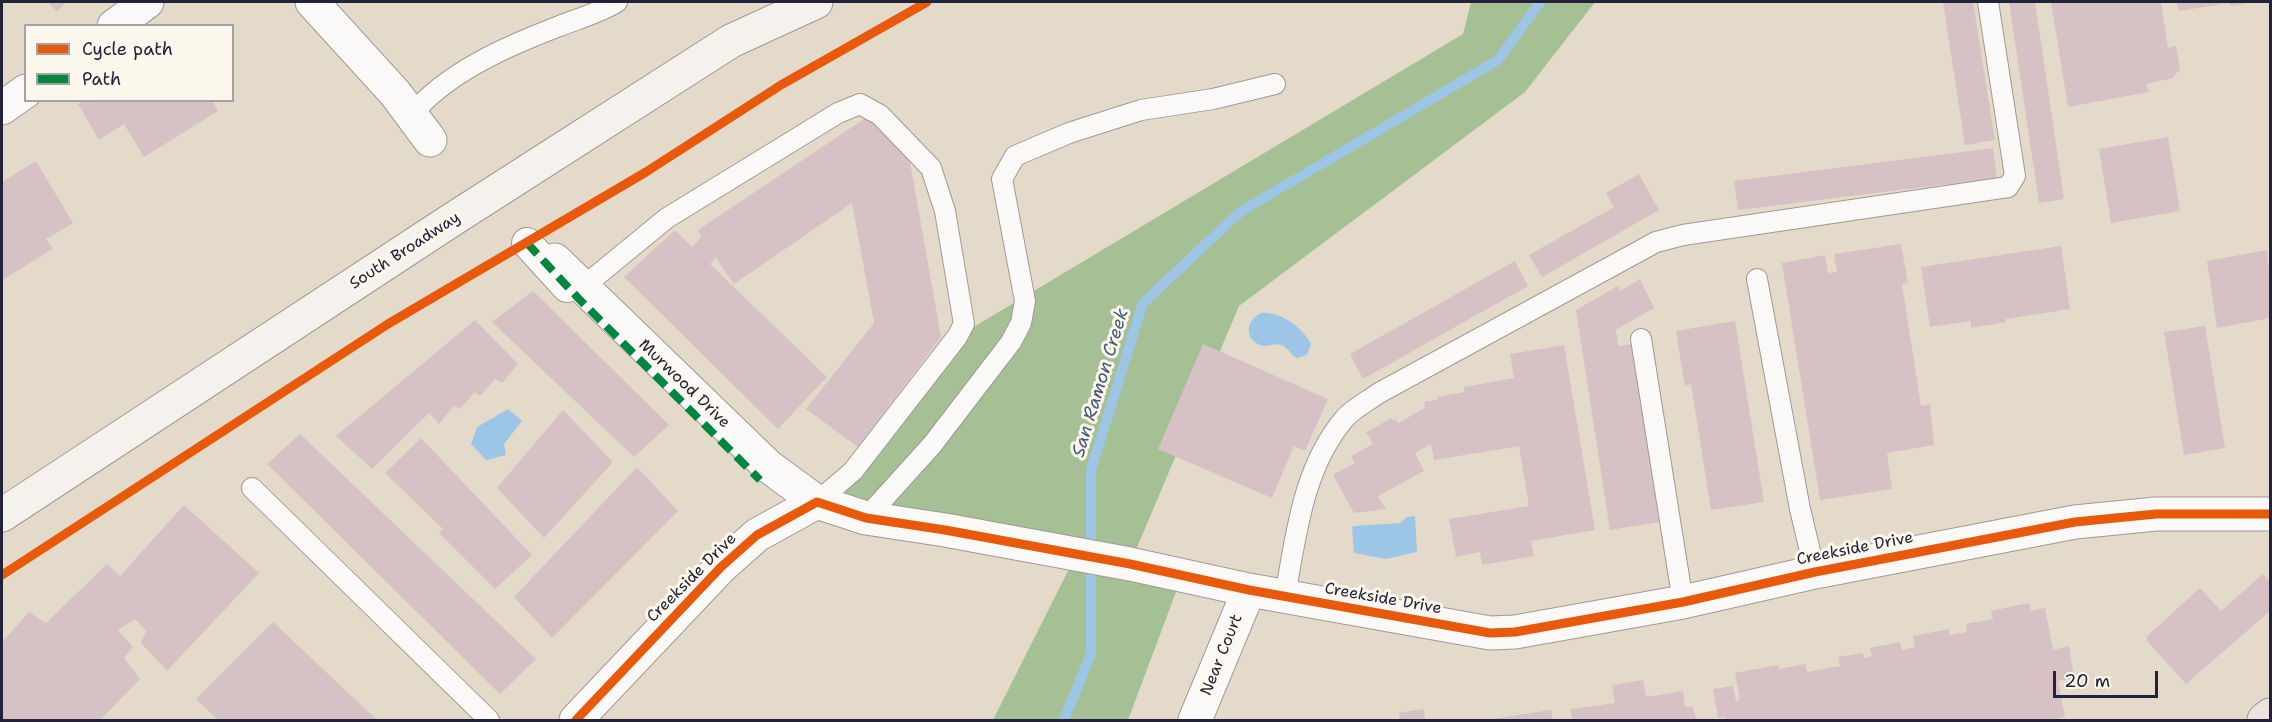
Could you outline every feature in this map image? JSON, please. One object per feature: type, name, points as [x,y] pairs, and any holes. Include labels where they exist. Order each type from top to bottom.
[{"type":"highway","points":[[2264,720],[2271,715]]},
{"type":"main road","name":"South Broadway","points":[[2,515],[450,221],[731,41],[816,2]]},
{"type":"street","points":[[117,24],[147,2]]},
{"type":"street","points":[[312,2],[395,93],[420,127]]},
{"type":"street","points":[[2,108],[24,92]]},
{"type":"street","points":[[527,243],[579,299],[760,480]]},
{"type":"street","name":"Murwood Drive","points":[[555,261],[584,286],[768,466],[817,502]]},
{"type":"street","name":"Creekside Drive","points":[[576,720],[722,567],[757,535],[817,502],[866,518],[1130,564],[1249,590],[1490,633],[1515,632],[1683,602],[1815,572],[2075,522],[2157,514],[2271,514]]},
{"type":"street","name":"Near Court","points":[[1195,720],[1249,590]]},
{"type":"lane","points":[[420,127],[437,89],[465,69],[555,27],[606,9],[617,2]]},
{"type":"lane","points":[[1285,596],[1300,513],[1320,456],[1346,417],[1379,393],[1656,242],[1683,235],[2008,187],[2014,176],[1988,2]]},
{"type":"lane","points":[[866,518],[932,445],[1011,342],[1021,324],[1025,301],[1002,179],[1015,156],[1069,133],[1141,110],[1213,99],[1275,84]]},
{"type":"lane","points":[[584,286],[667,218],[838,113],[860,104],[880,115],[931,168],[945,211],[964,324],[957,337],[853,471],[817,502]]},
{"type":"lane","points":[[1757,279],[1800,509],[1815,572]]},
{"type":"lane","points":[[1641,339],[1683,602]]},
{"type":"lane","points":[[252,488],[489,720]]},
{"type":"green space","points":[[1471,2],[1595,2],[1525,92],[1239,306],[1130,564],[1182,576],[1128,720],[993,720],[1076,555],[817,502],[957,337],[1463,34]]},
{"type":"water","points":[[1261,313],[1276,315],[1297,327],[1311,344],[1307,355],[1297,358],[1282,345],[1264,346],[1253,341],[1249,332],[1250,323]]},
{"type":"water","points":[[508,409],[522,421],[504,444],[506,455],[486,460],[471,444],[477,427]]},
{"type":"water","points":[[1415,516],[1417,552],[1386,559],[1354,553],[1352,527],[1400,523],[1407,517]]},
{"type":"building","points":[[47,2],[67,2],[57,11]]},
{"type":"building","points":[[1943,2],[1973,2],[1995,140],[1965,145]]},
{"type":"building","points":[[2009,2],[2035,2],[2064,199],[2039,203]]},
{"type":"building","points":[[2051,2],[2161,2],[2168,48],[2176,46],[2180,69],[2173,78],[2146,84],[2149,92],[2068,107]]},
{"type":"building","points":[[2176,2],[2248,3],[2230,6],[2229,3],[2179,11]]},
{"type":"building","points":[[81,102],[213,102],[218,111],[144,157],[124,124],[99,140],[78,104]]},
{"type":"building","points":[[870,115],[910,162],[941,337],[858,447],[806,409],[874,323],[852,203],[734,284],[716,258],[710,264],[827,377],[778,429],[624,277],[675,230],[692,247],[701,237],[698,230]]},
{"type":"building","points":[[2168,137],[2180,211],[2111,223],[2099,149]]},
{"type":"building","points":[[1993,148],[1997,178],[1738,210],[1734,181]]},
{"type":"building","points":[[36,161],[73,223],[46,239],[53,249],[2,280],[2,182]]},
{"type":"building","points":[[1639,174],[1659,210],[1542,277],[1529,255],[1614,207],[1606,193]]},
{"type":"building","points":[[1901,244],[1908,283],[1902,284],[1921,406],[1930,404],[1934,445],[1887,453],[1892,489],[1820,500],[1782,263],[1825,255],[1828,273],[1837,272],[1834,254]]},
{"type":"building","points":[[2061,246],[2070,309],[2006,319],[2006,322],[1971,328],[1971,321],[1930,327],[1921,267]]},
{"type":"building","points":[[2267,250],[2268,265],[2270,264],[2270,318],[2217,328],[2207,261]]},
{"type":"building","points":[[1515,261],[1528,286],[1363,379],[1350,354]]},
{"type":"building","points":[[1640,279],[1654,308],[1616,330],[1618,346],[1640,343],[1642,398],[1659,522],[1610,530],[1576,310],[1618,286],[1620,291]]},
{"type":"building","points":[[533,291],[669,425],[634,457],[492,322]]},
{"type":"building","points":[[475,320],[518,364],[502,383],[495,379],[480,396],[475,392],[460,409],[454,406],[439,424],[429,413],[372,469],[336,436]]},
{"type":"building","points":[[1735,321],[1764,502],[1711,510],[1691,384],[1685,386],[1676,331]]},
{"type":"building","points":[[2205,326],[2225,448],[2184,455],[2164,332]]},
{"type":"building","points":[[1203,344],[1328,399],[1305,451],[1294,446],[1272,498],[1158,449]]},
{"type":"building","points":[[1564,345],[1595,530],[1531,541],[1534,556],[1482,565],[1480,552],[1456,557],[1449,519],[1529,506],[1519,446],[1434,460],[1431,444],[1415,453],[1424,471],[1378,496],[1386,509],[1354,513],[1333,475],[1355,463],[1351,456],[1373,444],[1366,432],[1392,418],[1398,423],[1425,408],[1424,402],[1464,392],[1464,387],[1514,378],[1510,354]]},
{"type":"building","points":[[563,410],[613,462],[544,538],[497,488]]},
{"type":"building","points":[[300,434],[536,659],[500,694],[267,464]]},
{"type":"building","points":[[421,438],[532,555],[495,589],[439,533],[443,529],[385,473]]},
{"type":"building","points":[[637,467],[678,511],[552,638],[514,597]]},
{"type":"building","points":[[184,505],[259,573],[167,671],[141,643],[146,631],[135,619],[118,630],[133,647],[124,658],[140,679],[100,720],[2,720],[2,642],[29,612],[46,623],[107,564],[120,576]]},
{"type":"building","points":[[2263,574],[2270,582],[2270,611],[2186,684],[2147,641],[2147,636],[2200,588],[2221,611]]},
{"type":"building","points":[[2029,603],[2031,611],[2045,608],[2053,650],[2069,646],[2074,678],[2058,681],[2065,717],[2049,720],[1726,720],[1725,717],[1718,718],[1713,689],[1733,686],[1736,701],[1740,700],[1735,673],[1778,665],[1779,669],[1805,664],[1807,672],[1840,666],[1838,657],[1863,653],[1864,658],[1872,656],[1870,648],[1900,642],[1902,650],[1915,647],[1913,636],[1949,629],[1950,635],[1967,632],[1966,624],[1993,619],[1991,611]]},
{"type":"building","points":[[273,622],[377,720],[218,720],[196,699]]},
{"type":"building","points":[[1643,680],[1646,697],[1683,691],[1685,707],[1692,706],[1697,720],[1572,720],[1570,709],[1615,703],[1612,685]]},
{"type":"building","points":[[1424,709],[1425,720],[1400,720],[1399,713]]},
{"type":"building","points":[[1551,710],[1553,720],[1492,720],[1492,719]]},
{"type":"waterway","name":"San Ramon Creek","points":[[1064,720],[1091,654],[1091,470],[1143,303],[1240,212],[1498,60],[1540,2]]},
{"type":"marked path","points":[[527,243],[579,299],[760,480]]},
{"type":"cycle path","points":[[2,575],[388,324],[646,172],[781,85],[927,2]]},
{"type":"cycle path","points":[[576,720],[721,567],[757,535],[817,502],[866,518],[1130,564],[1249,590],[1490,633],[1515,632],[1683,602],[1815,572],[2075,522],[2156,514],[2270,514]]}]
